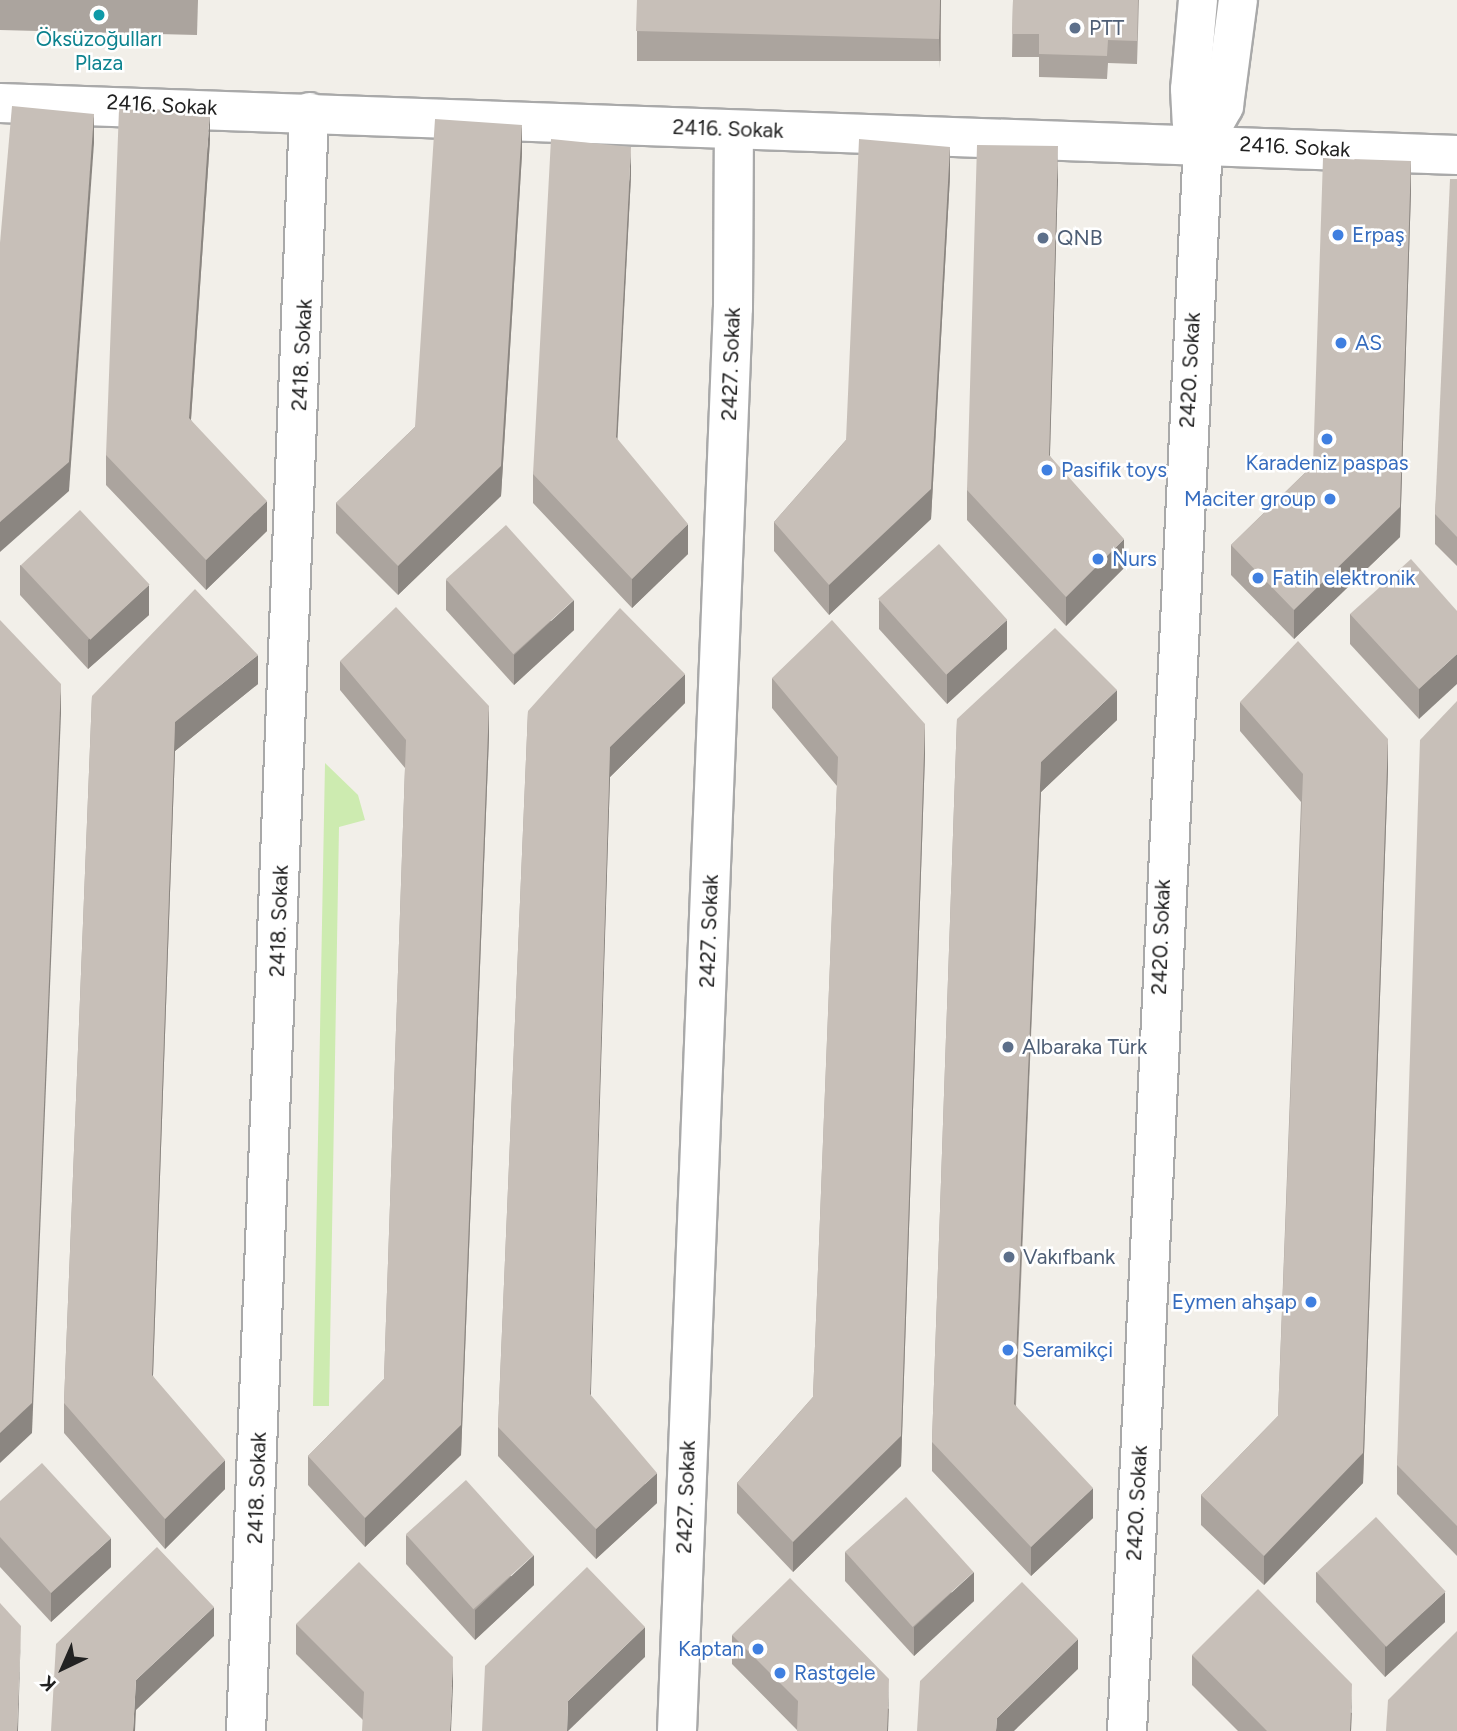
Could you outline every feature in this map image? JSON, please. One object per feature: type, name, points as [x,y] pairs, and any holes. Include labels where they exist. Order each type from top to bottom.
[{"type":"street","points":[[1198,0],[1190,89],[1192,122],[1203,143]]},
{"type":"street","points":[[1203,143],[1224,106],[1238,0]]},
{"type":"street","name":"2416. Sokak","points":[[0,103],[309,112],[734,130],[1203,143],[1457,155]]},
{"type":"street","name":"2418. Sokak","points":[[246,1731],[309,112]]},
{"type":"street","name":"2427. Sokak","points":[[677,1731],[733,308],[734,130]]},
{"type":"street","name":"2420. Sokak","points":[[1127,1731],[1203,143]]},
{"type":"green space","points":[[325,763],[358,795],[365,820],[339,827],[329,1406],[313,1406]]},
{"type":"building","points":[[637,0],[940,0],[939,39],[636,31]]},
{"type":"building","name":"PTT","points":[[1013,0],[1138,0],[1137,41],[1108,40],[1107,56],[1039,54],[1039,34],[1012,34]]},
{"type":"building","points":[[12,106],[94,114],[69,462],[0,522],[0,243]]},
{"type":"building","points":[[119,109],[210,110],[189,418],[267,501],[206,560],[106,455]]},
{"type":"building","points":[[435,119],[522,125],[501,466],[398,566],[336,503],[415,427]]},
{"type":"building","points":[[551,139],[631,147],[616,437],[688,524],[632,579],[533,474]]},
{"type":"building","points":[[859,139],[950,147],[931,489],[829,585],[774,522],[846,440]]},
{"type":"building","points":[[977,145],[1058,146],[1049,455],[1124,539],[1066,597],[967,490]]},
{"type":"building","points":[[1323,158],[1411,161],[1400,507],[1294,610],[1231,545],[1313,465]]},
{"type":"building","points":[[1450,179],[1457,179],[1457,537],[1435,514]]},
{"type":"building","points":[[80,510],[150,585],[90,640],[21,565]]},
{"type":"building","points":[[506,525],[574,600],[513,654],[446,579]]},
{"type":"building","points":[[939,544],[1007,620],[946,675],[878,599]]},
{"type":"building","points":[[1411,559],[1457,611],[1457,654],[1419,689],[1350,614]]},
{"type":"building","points":[[195,589],[258,655],[175,722],[152,1375],[225,1460],[165,1519],[64,1403],[92,696]]},
{"type":"building","points":[[396,607],[489,706],[461,1425],[365,1518],[308,1456],[384,1379],[406,740],[340,661]]},
{"type":"building","points":[[620,608],[685,674],[610,747],[590,1394],[657,1473],[596,1529],[498,1427],[528,711]]},
{"type":"building","points":[[0,620],[61,684],[32,1403],[0,1433]]},
{"type":"building","points":[[832,620],[925,724],[901,1436],[793,1542],[737,1483],[813,1397],[838,757],[772,678]]},
{"type":"building","points":[[1055,628],[1117,690],[1041,762],[1014,1404],[1093,1488],[1031,1547],[932,1442],[957,719]]},
{"type":"building","points":[[1298,641],[1388,739],[1363,1453],[1264,1556],[1201,1495],[1278,1416],[1303,774],[1240,702]]},
{"type":"building","points":[[1457,701],[1457,1526],[1397,1465],[1420,740]]},
{"type":"building","points":[[42,1463],[111,1538],[51,1593],[0,1537],[0,1501]]},
{"type":"building","points":[[466,1480],[534,1555],[473,1609],[406,1534]]},
{"type":"building","points":[[906,1497],[974,1572],[913,1627],[845,1552]]},
{"type":"building","points":[[1376,1517],[1446,1592],[1386,1647],[1317,1572]]},
{"type":"building","points":[[157,1547],[214,1607],[136,1680],[133,1731],[51,1731],[56,1644]]},
{"type":"building","points":[[359,1562],[453,1657],[450,1731],[362,1731],[364,1692],[296,1624]]},
{"type":"building","points":[[587,1567],[645,1627],[568,1701],[567,1731],[482,1731],[485,1666]]},
{"type":"building","points":[[790,1578],[889,1679],[887,1731],[797,1731],[798,1701],[732,1635]]},
{"type":"building","points":[[1022,1582],[1078,1639],[997,1718],[996,1731],[917,1731],[920,1681]]},
{"type":"building","points":[[1258,1589],[1352,1684],[1350,1731],[1267,1731],[1192,1655]]},
{"type":"building","points":[[0,1603],[21,1626],[17,1731],[0,1731]]},
{"type":"building","points":[[1457,1631],[1457,1731],[1386,1731],[1388,1700]]},
{"type":"place","name":"Öksüzoğulları Plaza","points":[[99,15]]},
{"type":"place","name":"PTT","points":[[1075,28]]},
{"type":"place","name":"Erpaş","points":[[1338,235]]},
{"type":"place","name":"QNB","points":[[1043,238]]},
{"type":"place","name":"AS","points":[[1341,343]]},
{"type":"place","name":"Karadeniz paspas","points":[[1327,439]]},
{"type":"place","name":"Pasifik toys","points":[[1047,470]]},
{"type":"place","name":"Maciter group","points":[[1330,499]]},
{"type":"place","name":"Nurs","points":[[1098,559]]},
{"type":"place","name":"Fatih elektronik","points":[[1258,578]]},
{"type":"place","name":"Albaraka Türk","points":[[1008,1047]]},
{"type":"place","name":"Vakıfbank","points":[[1009,1257]]},
{"type":"place","name":"Eymen ahşap","points":[[1311,1302]]},
{"type":"place","name":"Seramikçi","points":[[1008,1350]]},
{"type":"place","name":"Kaptan","points":[[758,1649]]},
{"type":"place","name":"Rastgele","points":[[780,1673]]}]
